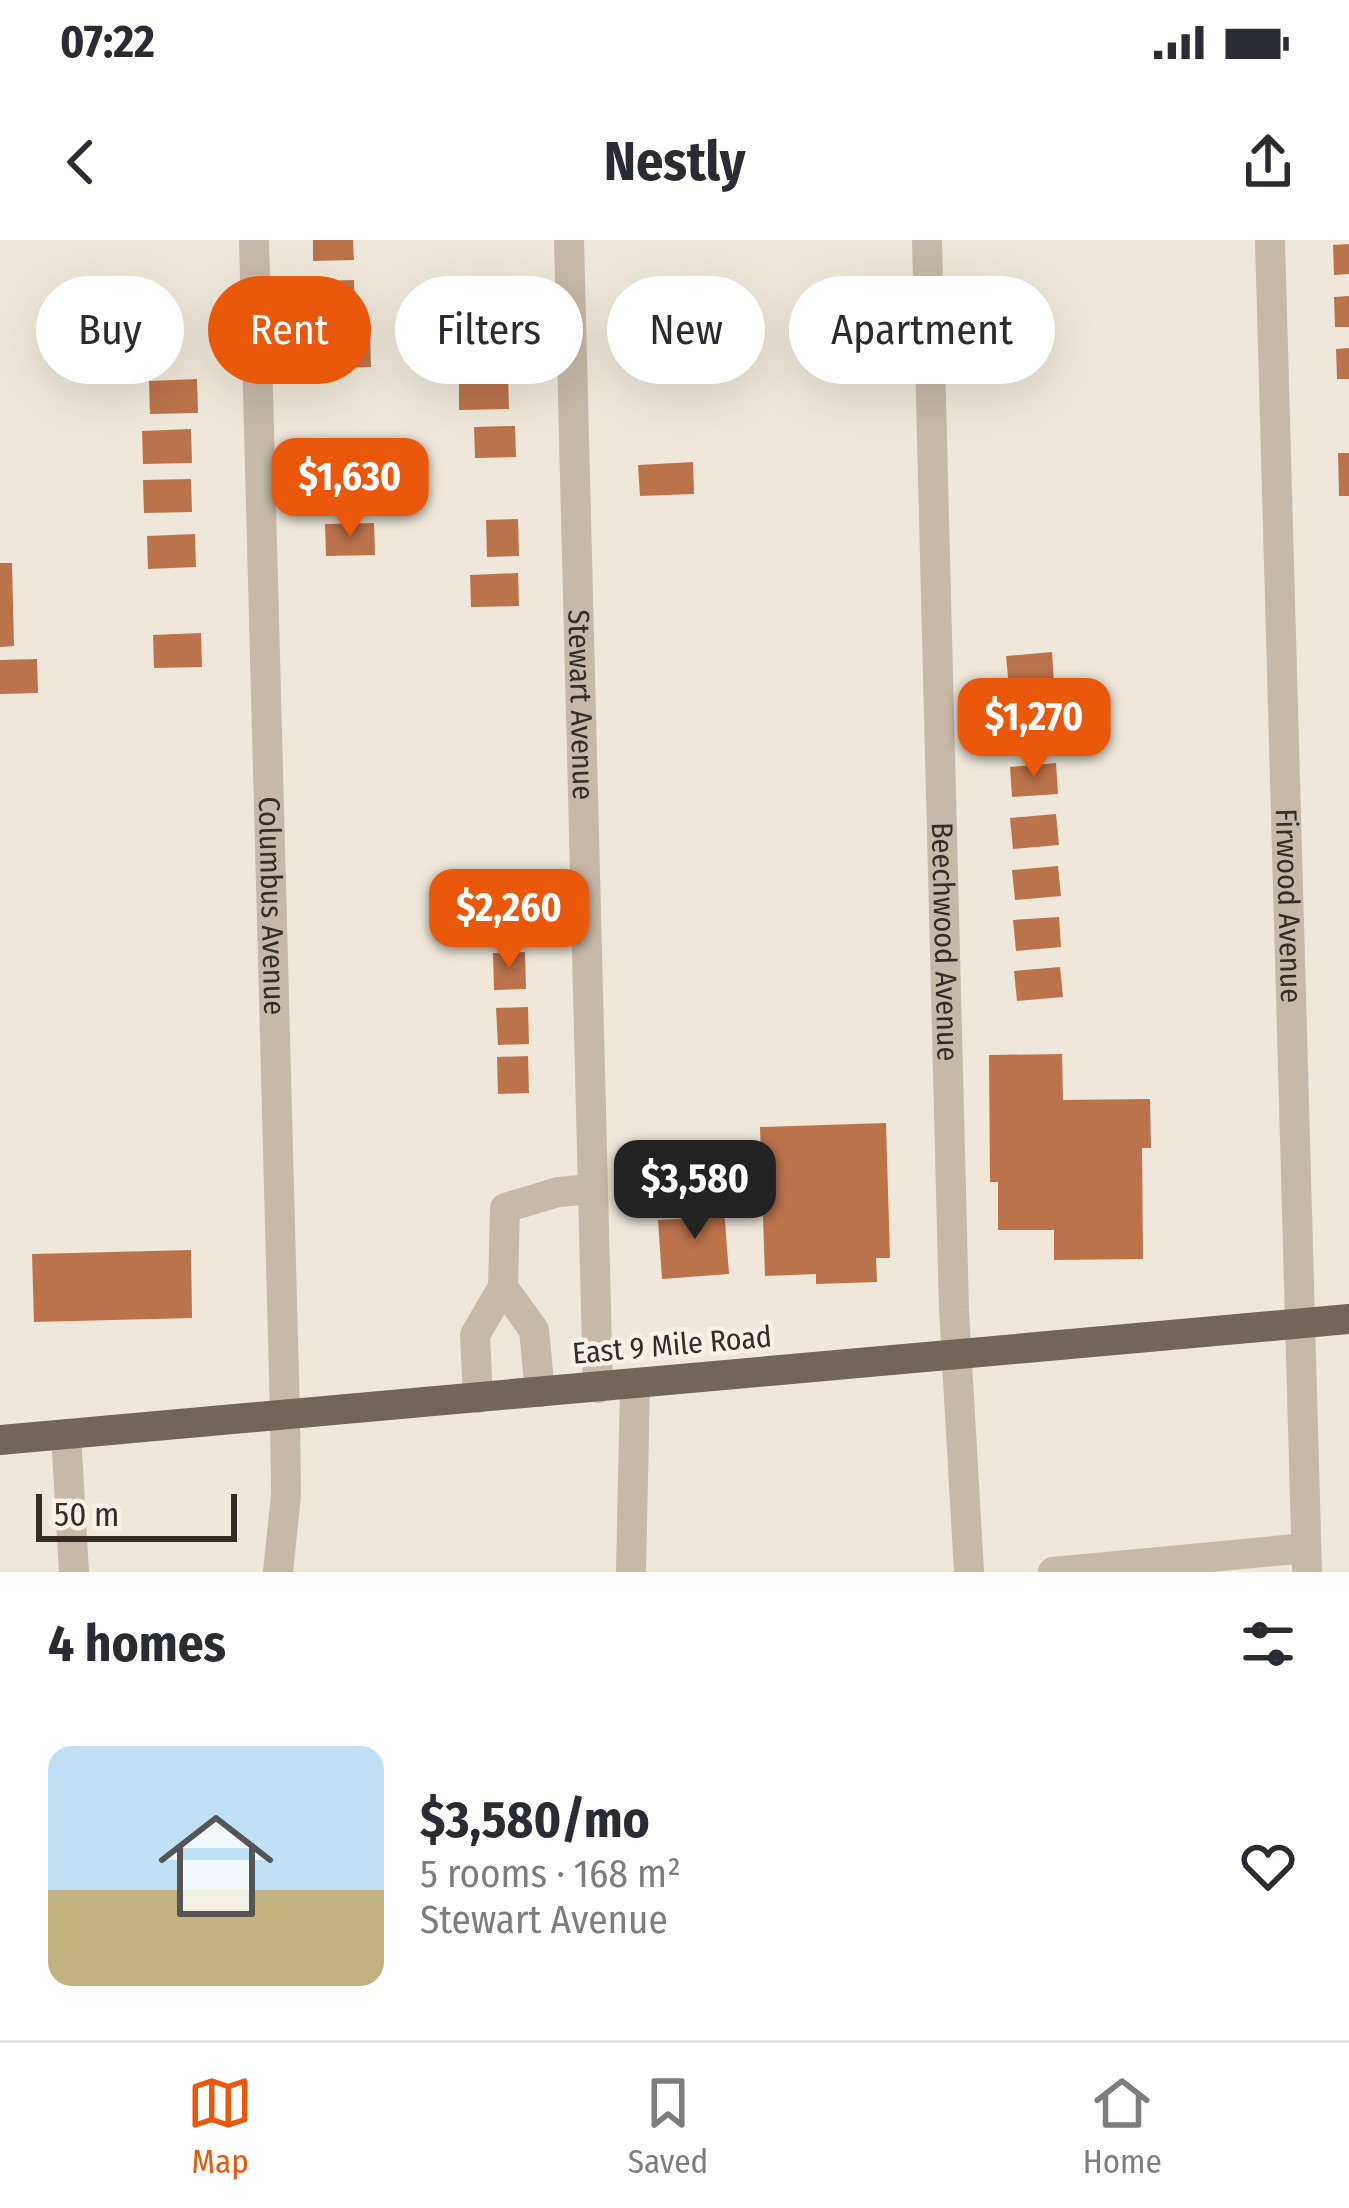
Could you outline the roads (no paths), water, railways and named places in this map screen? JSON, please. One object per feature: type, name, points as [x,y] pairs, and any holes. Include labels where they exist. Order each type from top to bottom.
[{"type":"main road","name":"East 9 Mile Road","points":[[0,1440],[960,1358],[1349,1319]]},
{"type":"street","name":"Columbus Avenue","points":[[254,240],[285,1415],[286,1495],[278,1572]]},
{"type":"street","name":"Stewart Avenue","points":[[569,240],[598,1388]]},
{"type":"street","name":"Beechwood Avenue","points":[[927,240],[954,1310],[969,1572]]},
{"type":"street","name":"Firwood Avenue","points":[[1270,240],[1306,1560]]},
{"type":"street","points":[[478,1398],[475,1335],[502,1287],[505,1208],[558,1192],[592,1189]]},
{"type":"street","points":[[502,1287],[534,1330],[540,1393]]},
{"type":"street","points":[[631,1572],[635,1384]]},
{"type":"street","points":[[66,1434],[74,1572]]},
{"type":"street","points":[[1053,1572],[1306,1560]]}]
